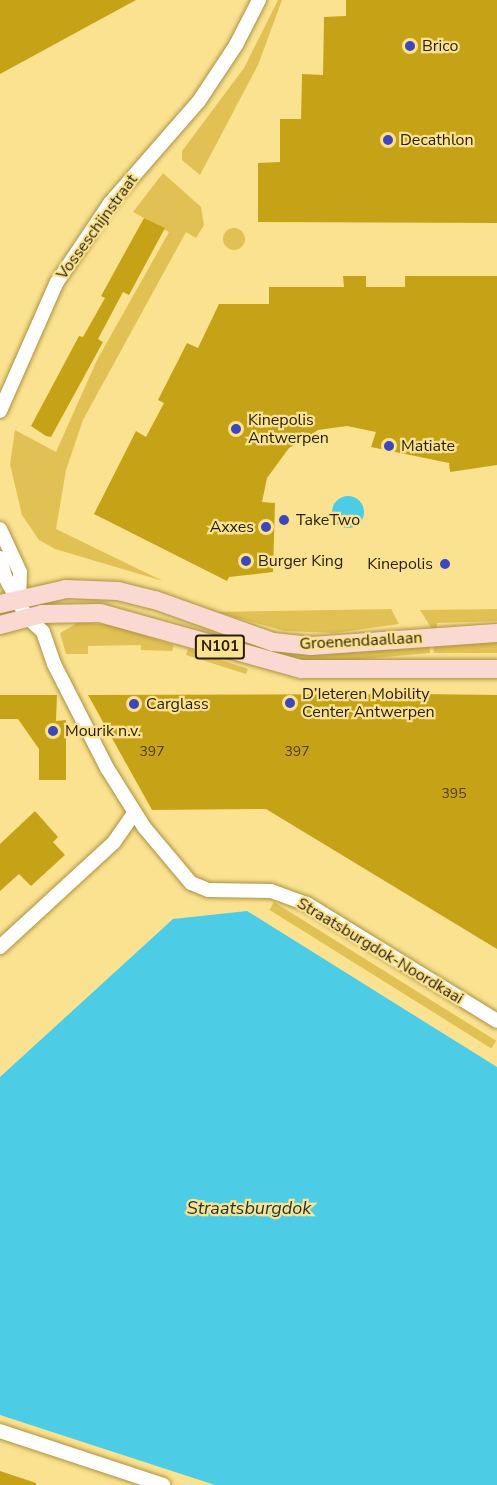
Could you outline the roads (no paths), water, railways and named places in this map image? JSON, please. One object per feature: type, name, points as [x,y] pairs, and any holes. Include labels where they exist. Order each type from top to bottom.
[{"type":"main road","name":"Groenendaallaan","points":[[19,598],[73,588],[124,592],[273,642],[311,646],[497,633]]},
{"type":"main road","name":"N101","points":[[0,604],[19,598]]},
{"type":"main road","name":"Groenendaallaan","points":[[26,616],[80,611],[118,615],[260,660],[301,669],[497,669]]},
{"type":"main road","name":"N101","points":[[0,625],[26,616]]},
{"type":"street","name":"Vosseschijnstraat","points":[[0,411],[57,282],[110,203],[204,94],[236,45],[259,0]]},
{"type":"street","points":[[0,529],[20,572],[19,598]]},
{"type":"street","points":[[0,558],[5,577],[19,598],[26,616],[43,632],[54,664],[134,813],[114,842],[0,947]]},
{"type":"street","name":"Straatsburgdok-Noordkaai","points":[[134,813],[191,883],[208,890],[271,891],[307,904],[497,1021]]},
{"type":"street","points":[[0,1431],[163,1485]]},
{"type":"water","points":[[348,496],[359,501],[364,512],[359,523],[348,528],[337,523],[332,512],[337,501]]},
{"type":"water","name":"Straatsburgdok","points":[[247,911],[497,1067],[497,1485],[215,1485],[0,1415],[0,1077],[173,919]]},
{"type":"place","name":"Brico","points":[[410,46]]},
{"type":"place","name":"Decathlon","points":[[388,140]]},
{"type":"place","name":"Kinepolis Antwerpen","points":[[236,429]]},
{"type":"place","name":"Matiate","points":[[389,446]]},
{"type":"place","name":"TakeTwo","points":[[284,520]]},
{"type":"place","name":"Axxes","points":[[266,527]]},
{"type":"place","name":"Burger King","points":[[246,561]]},
{"type":"place","name":"Kinepolis","points":[[445,564]]},
{"type":"place","name":"D’Ieteren Mobility Center Antwerpen","points":[[290,703]]},
{"type":"place","name":"Carglass","points":[[134,704]]},
{"type":"place","name":"Mourik n.v.","points":[[53,731]]}]
